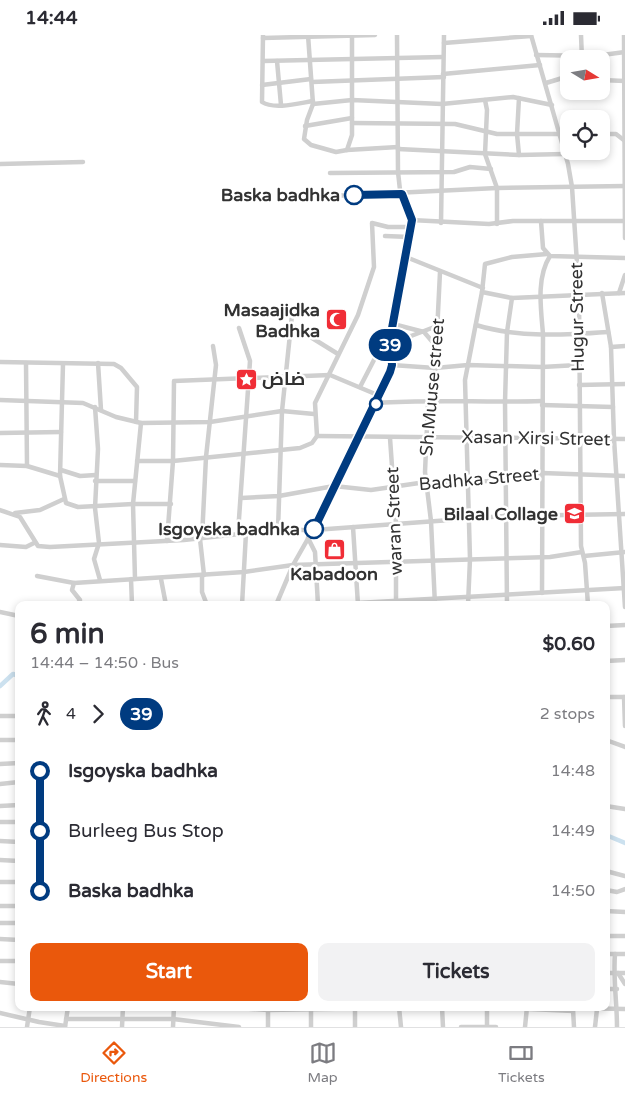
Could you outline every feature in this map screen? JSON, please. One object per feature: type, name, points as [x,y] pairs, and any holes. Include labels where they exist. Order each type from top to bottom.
[{"type":"street","points":[[347,149],[352,135],[352,35]]},
{"type":"street","points":[[375,35],[263,36],[261,97],[264,103],[281,105],[352,100],[442,104],[518,98],[552,105]]},
{"type":"street","points":[[276,601],[293,565],[314,529],[357,437],[377,403],[392,365],[390,339],[412,220],[402,194],[398,172],[397,35]]},
{"type":"street","points":[[441,223],[444,35]]},
{"type":"street","points":[[581,35],[582,50]]},
{"type":"street","points":[[624,35],[625,238]]},
{"type":"street","points":[[308,36],[313,102],[305,126],[304,139],[312,145],[330,152],[347,149],[398,148],[442,153],[560,154]]},
{"type":"street","points":[[444,43],[531,36]]},
{"type":"street","name":"Hugur Street","points":[[531,36],[560,137]]},
{"type":"street","points":[[610,54],[625,52]]},
{"type":"street","points":[[536,55],[560,56]]},
{"type":"street","points":[[263,61],[443,57]]},
{"type":"street","points":[[277,61],[281,105]]},
{"type":"street","points":[[262,85],[311,81],[397,79],[540,65]]},
{"type":"street","points":[[546,83],[560,79]]},
{"type":"street","points":[[610,80],[624,81]]},
{"type":"street","points":[[518,98],[517,134],[520,155]]},
{"type":"street","points":[[485,100],[487,111],[485,154],[497,188],[497,224]]},
{"type":"street","points":[[305,126],[352,121],[466,125],[485,132],[559,134]]},
{"type":"street","points":[[610,134],[616,134],[625,141]]},
{"type":"street","name":"Hugur Street","points":[[566,160],[572,187],[579,294],[580,515],[588,601]]},
{"type":"street","points":[[0,164],[83,162]]},
{"type":"street","points":[[330,173],[454,172],[470,167],[491,169]]},
{"type":"street","points":[[332,195],[402,194],[497,188],[624,186]]},
{"type":"street","points":[[412,220],[441,223],[497,224],[541,221],[624,221]]},
{"type":"street","points":[[541,221],[543,248],[549,255]]},
{"type":"street","points":[[137,461],[173,461],[307,446],[317,436],[314,414],[319,392],[330,375],[360,308],[374,267],[372,223],[388,227],[411,227]]},
{"type":"street","points":[[385,235],[410,237]]},
{"type":"street","points":[[542,593],[543,334],[540,297],[545,264],[549,255]]},
{"type":"street","points":[[468,601],[470,559],[465,436],[467,400],[465,380],[483,290],[485,264],[512,257],[549,255],[577,258],[625,258]]},
{"type":"street","points":[[406,257],[483,290],[512,298],[625,293]]},
{"type":"street","name":"Sh.Muuse street","points":[[435,598],[432,521],[426,482],[428,405],[434,394],[440,272]]},
{"type":"street","points":[[618,293],[625,275]]},
{"type":"street","points":[[602,293],[611,347],[611,385],[625,607]]},
{"type":"street","points":[[507,601],[505,402],[507,332],[512,298]]},
{"type":"street","points":[[278,529],[282,411],[292,315]]},
{"type":"street","points":[[393,324],[424,332],[436,346]]},
{"type":"street","points":[[291,325],[338,354]]},
{"type":"street","points":[[476,325],[507,332],[543,334],[608,332]]},
{"type":"street","points":[[360,387],[375,358],[390,339],[424,332],[437,326]]},
{"type":"street","points":[[238,533],[250,355],[240,328]]},
{"type":"street","points":[[205,601],[202,592],[201,539],[206,457],[216,365],[213,346]]},
{"type":"street","points":[[611,347],[625,346]]},
{"type":"street","points":[[0,362],[114,364],[136,383],[138,392],[138,423],[133,504],[132,601]]},
{"type":"street","points":[[26,363],[28,467]]},
{"type":"street","points":[[98,363],[101,410]]},
{"type":"street","points":[[63,364],[60,476],[64,499],[71,506],[171,504]]},
{"type":"street","points":[[392,365],[435,369],[468,365],[542,367],[578,365]]},
{"type":"street","points":[[167,541],[173,461],[174,381],[330,375],[380,396]]},
{"type":"street","points":[[579,385],[625,384]]},
{"type":"street","points":[[377,403],[430,399],[613,407]]},
{"type":"street","points":[[0,400],[83,403],[138,423],[210,422],[282,411],[314,414]]},
{"type":"street","points":[[95,407],[98,449],[94,507],[98,543],[94,559],[100,580]]},
{"type":"street","points":[[0,433],[61,432]]},
{"type":"street","name":"Xasan Xirsi Street","points":[[317,436],[625,439]]},
{"type":"street","name":"waran Street","points":[[390,438],[396,523],[396,601]]},
{"type":"street","points":[[0,465],[28,467],[60,476]]},
{"type":"street","points":[[61,470],[80,476],[96,475]]},
{"type":"street","name":"Badhka Street","points":[[241,498],[279,496],[334,487],[371,490],[426,482],[488,481],[506,475],[580,473],[625,475]]},
{"type":"street","points":[[95,481],[135,481]]},
{"type":"street","points":[[13,513],[40,510],[64,499]]},
{"type":"street","points":[[0,509],[20,517],[34,543],[38,546],[50,547],[201,539],[278,529],[353,527],[542,514],[625,514]]},
{"type":"street","points":[[353,527],[358,601]]},
{"type":"street","points":[[242,601],[246,533]]},
{"type":"street","points":[[308,538],[316,552],[318,601]]},
{"type":"street","points":[[0,545],[26,547],[34,543]]},
{"type":"street","points":[[37,576],[74,583],[100,580],[161,579],[244,572],[293,565],[541,557],[623,552]]},
{"type":"street","points":[[161,579],[165,601]]},
{"type":"street","points":[[74,583],[72,591],[79,598],[79,601]]},
{"type":"street","points":[[412,601],[435,598],[625,588]]},
{"type":"street","points":[[0,612],[15,615]]},
{"type":"street","points":[[610,626],[625,625]]},
{"type":"street","points":[[610,661],[625,660]]},
{"type":"street","points":[[610,697],[624,697],[625,726]]},
{"type":"street","points":[[0,716],[15,716]]},
{"type":"street","points":[[0,740],[15,740]]},
{"type":"street","points":[[610,741],[625,747]]},
{"type":"street","points":[[0,764],[15,763]]},
{"type":"street","points":[[0,784],[15,782]]},
{"type":"street","points":[[0,806],[15,805]]},
{"type":"street","points":[[610,807],[625,809]]},
{"type":"street","points":[[0,822],[15,822]]},
{"type":"street","points":[[0,841],[15,842]]},
{"type":"street","points":[[0,860],[15,861]]},
{"type":"street","points":[[610,872],[625,876]]},
{"type":"street","points":[[0,882],[15,882]]},
{"type":"street","points":[[610,891],[616,892],[625,889]]},
{"type":"street","points":[[0,906],[15,905]]},
{"type":"street","points":[[610,911],[625,912]]},
{"type":"street","points":[[0,923],[15,923]]},
{"type":"street","points":[[610,936],[625,936]]},
{"type":"street","points":[[0,939],[15,940]]},
{"type":"street","points":[[610,954],[625,954]]},
{"type":"street","points":[[616,954],[617,1027]]},
{"type":"street","points":[[0,961],[15,961]]},
{"type":"street","points":[[610,973],[625,973]]},
{"type":"street","points":[[616,973],[625,983]]},
{"type":"street","points":[[0,982],[15,983]]},
{"type":"street","points":[[610,989],[617,989]]},
{"type":"street","points":[[610,1009],[625,1009]]},
{"type":"street","points":[[27,1027],[29,1011]]},
{"type":"street","points":[[0,1013],[65,1026],[67,1011]]},
{"type":"street","points":[[122,1027],[123,1011]]},
{"type":"street","points":[[173,1027],[174,1011]]},
{"type":"street","points":[[268,1011],[268,1027]]},
{"type":"street","points":[[311,1011],[311,1027]]},
{"type":"street","points":[[355,1011],[355,1027]]},
{"type":"street","points":[[399,1011],[401,1027]]},
{"type":"street","points":[[442,1011],[442,1027]]},
{"type":"street","points":[[487,1011],[487,1027]]},
{"type":"street","points":[[525,1027],[527,1011]]},
{"type":"street","points":[[573,1011],[574,1027]]},
{"type":"street","points":[[595,1027],[596,1011]]},
{"type":"street","points":[[66,1019],[173,1019],[239,1027]]},
{"type":"street","points":[[461,1027],[496,1027]]},
{"type":"waterway","points":[[0,686],[13,674],[15,675]]},
{"type":"waterway","points":[[610,837],[625,843]]},
{"type":"bus line","name":"39","points":[[314,529],[390,372],[392,365],[390,339],[410,237],[412,220],[402,194],[354,195]]},
{"type":"place","name":"Baska badhka","points":[[354,195]]},
{"type":"place","name":"Masaajidka Badhka","points":[[336,320]]},
{"type":"place","name":"ضاض","points":[[246,379]]},
{"type":"place","name":"Bilaal Collage","points":[[574,514]]},
{"type":"place","name":"Isgoyska badhka","points":[[314,529]]},
{"type":"place","name":"Kabadoon","points":[[334,549]]}]
